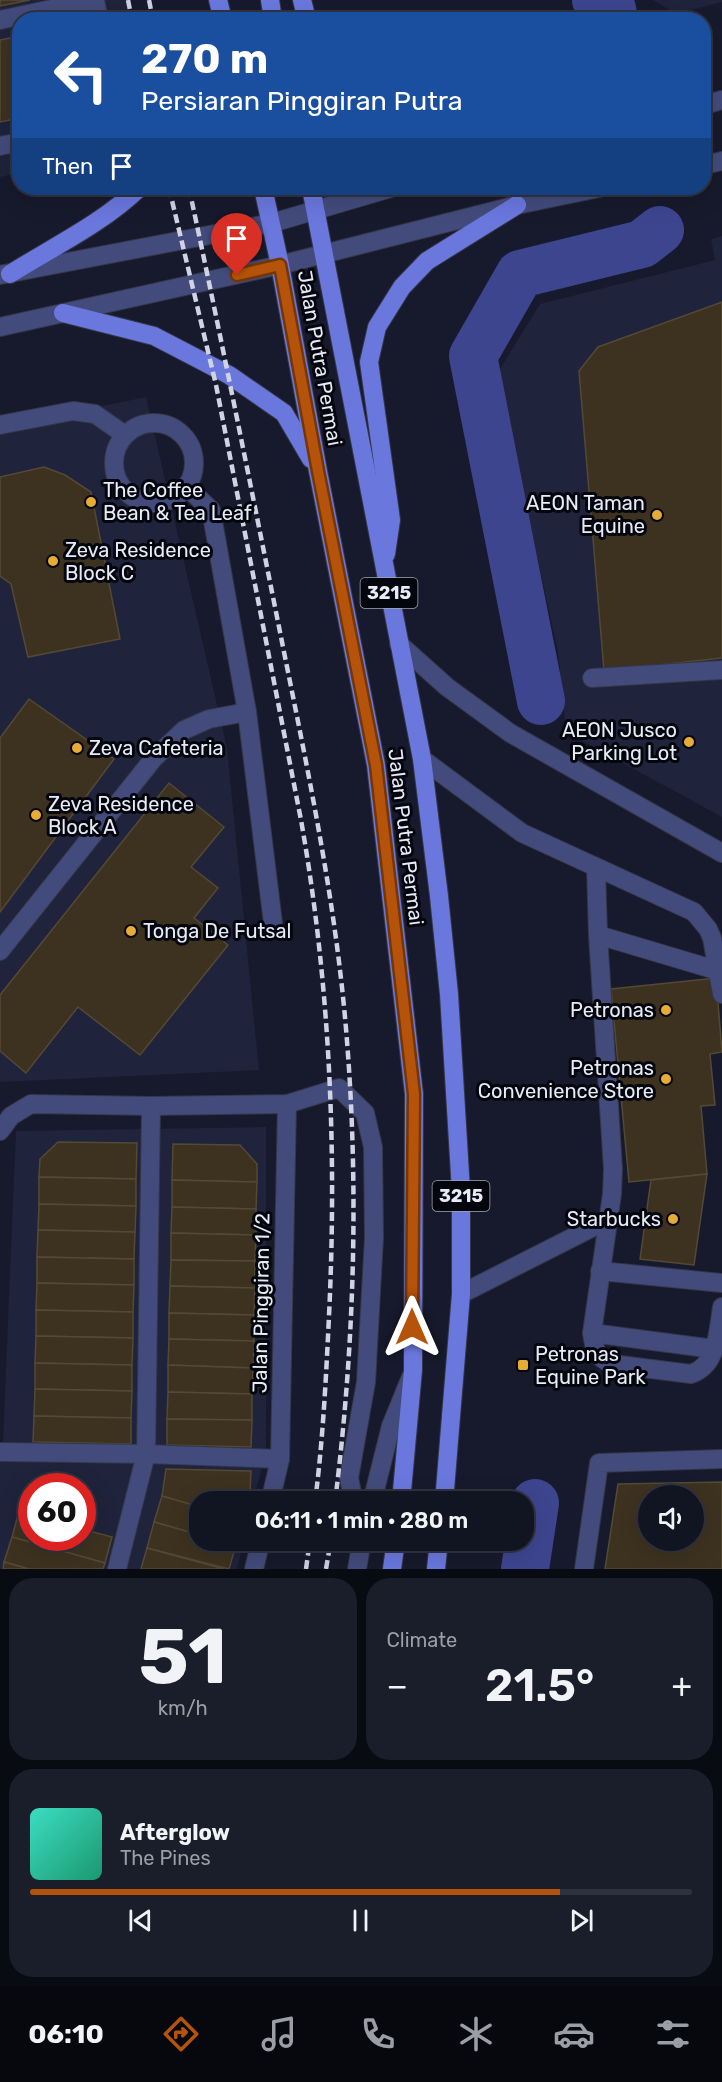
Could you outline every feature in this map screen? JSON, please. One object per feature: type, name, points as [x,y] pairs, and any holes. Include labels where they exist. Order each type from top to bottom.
[{"type":"main road","points":[[5,274],[93,222],[132,195]]},
{"type":"main road","name":"Jalan Putra Permai","points":[[265,195],[376,765],[414,1094],[414,1370],[402,1491]]},
{"type":"main road","name":"Jalan Putra Permai","points":[[313,195],[422,759],[449,994],[462,1191],[460,1294],[445,1491]]},
{"type":"main road","points":[[384,566],[391,520],[369,362],[377,327],[402,287],[427,261],[517,205]]},
{"type":"main road","points":[[63,313],[154,336],[229,375],[284,413],[318,471]]},
{"type":"main road","points":[[392,1569],[394,1551]]},
{"type":"main road","points":[[436,1569],[438,1551]]},
{"type":"street","points":[[38,12],[95,0]]},
{"type":"street","points":[[5,274],[272,223],[367,195]]},
{"type":"street","points":[[0,327],[280,265],[565,195]]},
{"type":"street","points":[[0,425],[74,411],[95,414],[125,435]]},
{"type":"street","points":[[148,423],[161,423],[174,428],[184,436],[191,448],[194,461],[192,474],[186,486],[171,498],[152,503],[128,494],[119,484],[114,472],[117,446],[135,427],[148,423]]},
{"type":"street","points":[[186,486],[211,510],[247,712],[273,922]]},
{"type":"street","points":[[399,644],[447,687],[510,733],[722,852]]},
{"type":"street","points":[[592,678],[722,670]]},
{"type":"street","points":[[0,951],[154,758],[183,730],[209,719],[247,712]]},
{"type":"street","points":[[422,759],[522,833],[694,912],[708,929],[712,938],[722,994]]},
{"type":"street","points":[[596,868],[613,1169],[612,1194],[592,1333],[594,1347],[604,1361],[612,1364],[691,1374],[706,1366],[714,1349],[722,1307]]},
{"type":"street","points":[[598,935],[719,971]]},
{"type":"street","points":[[0,1131],[11,1116],[31,1104],[151,1106],[287,1104],[339,1088],[365,1113],[374,1147],[374,1238],[366,1382],[349,1478],[352,1491]]},
{"type":"street","name":"Jalan Pinggiran 1/2","points":[[273,1491],[280,1459],[287,1104]]},
{"type":"street","points":[[117,1569],[146,1454],[151,1106]]},
{"type":"street","points":[[460,1294],[608,1220]]},
{"type":"street","points":[[600,1271],[722,1283]]},
{"type":"street","points":[[592,1333],[714,1349]]},
{"type":"street","points":[[375,1491],[391,1426],[414,1370]]},
{"type":"street","points":[[0,1452],[280,1459]]},
{"type":"street","points":[[584,1569],[599,1463],[722,1459]]},
{"type":"street","points":[[254,1569],[258,1551]]},
{"type":"street","points":[[357,1569],[360,1551]]},
{"type":"shaded area","points":[[0,0],[128,0],[131,12],[12,12],[12,174],[0,177]]},
{"type":"shaded area","points":[[653,0],[722,0],[722,2],[684,12],[673,12]]},
{"type":"shaded area","points":[[722,236],[722,817],[566,732],[558,652],[497,374],[540,304],[715,260],[711,239]]},
{"type":"shaded area","points":[[146,397],[227,748],[259,1070],[0,1082],[0,427]]},
{"type":"shaded area","points":[[266,1127],[266,1452],[256,1491],[189,1491],[189,1551],[242,1551],[237,1569],[0,1569],[0,1455],[3,1440],[16,1131]]},
{"type":"building","points":[[0,0],[30,0],[0,6]]},
{"type":"building","points":[[12,38],[12,120],[0,122],[0,40]]},
{"type":"building","name":"AEON Taman Equine","points":[[722,302],[722,658],[604,671],[579,371],[598,347]]},
{"type":"building","name":"Zeva Residence Block C","points":[[44,467],[65,475],[91,492],[120,639],[28,657],[11,584],[0,576],[0,477]]},
{"type":"building","name":"Zeva Residence Block A","points":[[29,699],[114,759],[0,912],[0,738]]},
{"type":"building","name":"Tonga De Futsal","points":[[169,783],[224,827],[191,867],[218,888],[194,918],[228,945],[140,1055],[78,1007],[26,1073],[0,1051],[0,995]]},
{"type":"building","name":"Petronas Convenience Store","points":[[716,978],[722,1052],[710,1054],[715,1105],[701,1106],[707,1174],[629,1182],[611,989]]},
{"type":"building","points":[[58,1142],[137,1143],[136,1179],[39,1177],[40,1159]]},
{"type":"building","points":[[173,1144],[240,1145],[257,1164],[257,1182],[172,1180]]},
{"type":"building","name":"Starbucks","points":[[707,1174],[694,1265],[640,1259],[651,1180]]},
{"type":"building","points":[[39,1177],[136,1179],[136,1206],[39,1204]]},
{"type":"building","points":[[172,1180],[257,1182],[256,1209],[172,1207]]},
{"type":"building","points":[[39,1204],[136,1206],[135,1232],[38,1230]]},
{"type":"building","points":[[172,1207],[256,1209],[256,1235],[171,1233]]},
{"type":"building","points":[[38,1230],[135,1232],[134,1259],[37,1257]]},
{"type":"building","points":[[171,1233],[256,1235],[255,1261],[171,1260]]},
{"type":"building","points":[[37,1257],[134,1259],[134,1285],[37,1283]]},
{"type":"building","points":[[171,1260],[255,1261],[255,1288],[170,1286]]},
{"type":"building","points":[[37,1283],[134,1285],[133,1312],[36,1310]]},
{"type":"building","points":[[170,1286],[255,1288],[254,1315],[169,1313]]},
{"type":"building","points":[[36,1310],[133,1312],[133,1338],[36,1336]]},
{"type":"building","points":[[169,1313],[254,1315],[254,1341],[169,1339]]},
{"type":"building","points":[[36,1336],[133,1338],[132,1365],[35,1363]]},
{"type":"building","points":[[169,1339],[254,1341],[253,1368],[168,1365]]},
{"type":"building","points":[[35,1363],[132,1365],[132,1391],[35,1389]]},
{"type":"building","points":[[168,1365],[253,1368],[252,1394],[168,1392]]},
{"type":"building","points":[[35,1389],[132,1391],[131,1418],[34,1416]]},
{"type":"building","points":[[168,1392],[252,1394],[252,1420],[167,1419]]},
{"type":"building","points":[[34,1416],[131,1418],[131,1444],[33,1442]]},
{"type":"building","points":[[167,1419],[252,1420],[251,1447],[167,1445]]},
{"type":"building","points":[[166,1469],[251,1471],[250,1491],[189,1491],[189,1504],[162,1496]]},
{"type":"building","points":[[722,1482],[722,1569],[605,1569],[618,1484]]},
{"type":"building","points":[[162,1496],[189,1504],[189,1532],[154,1522]]},
{"type":"building","points":[[18,1515],[18,1539],[12,1537]]},
{"type":"building","points":[[154,1522],[189,1532],[189,1551],[234,1551],[229,1569],[147,1548]]},
{"type":"building","points":[[96,1533],[112,1537],[105,1563],[62,1551],[96,1551]]},
{"type":"building","points":[[12,1537],[18,1539],[18,1551],[62,1551],[105,1563],[103,1569],[29,1569],[4,1562]]},
{"type":"building","points":[[147,1548],[224,1569],[141,1569]]},
{"type":"building","points":[[4,1562],[29,1569],[3,1569]]},
{"type":"waterway","points":[[596,0],[612,9],[613,12]]},
{"type":"waterway","points":[[541,701],[473,356],[520,274],[642,244],[660,230]]},
{"type":"waterway","points":[[525,1569],[535,1503]]},
{"type":"railway","points":[[128,0],[130,12]]},
{"type":"railway","points":[[149,0],[151,12]]},
{"type":"railway","points":[[171,195],[216,385],[301,820],[319,943],[329,1067],[332,1192],[327,1362],[316,1491]]},
{"type":"railway","points":[[190,195],[313,797],[337,943],[351,1099],[353,1272],[347,1387],[336,1491]]},
{"type":"railway","points":[[306,1569],[308,1551]]},
{"type":"railway","points":[[326,1569],[329,1551]]},
{"type":"place","name":"The Coffee Bean & Tea Leaf","points":[[91,502]]},
{"type":"place","name":"AEON Taman Equine","points":[[657,515]]},
{"type":"place","name":"Zeva Residence Block C","points":[[53,561]]},
{"type":"place","name":"AEON Jusco Parking Lot","points":[[689,742]]},
{"type":"place","name":"Zeva Cafeteria","points":[[77,748]]},
{"type":"place","name":"Zeva Residence Block A","points":[[36,815]]},
{"type":"place","name":"Tonga De Futsal","points":[[131,931]]},
{"type":"place","name":"Petronas","points":[[666,1010]]},
{"type":"place","name":"Petronas Convenience Store","points":[[666,1079]]},
{"type":"place","name":"Starbucks","points":[[673,1219]]},
{"type":"place","name":"Petronas Equine Park","points":[[523,1365]]},
{"type":"route","points":[[237,275],[280,265],[376,765],[414,1094],[412,1327]]}]
